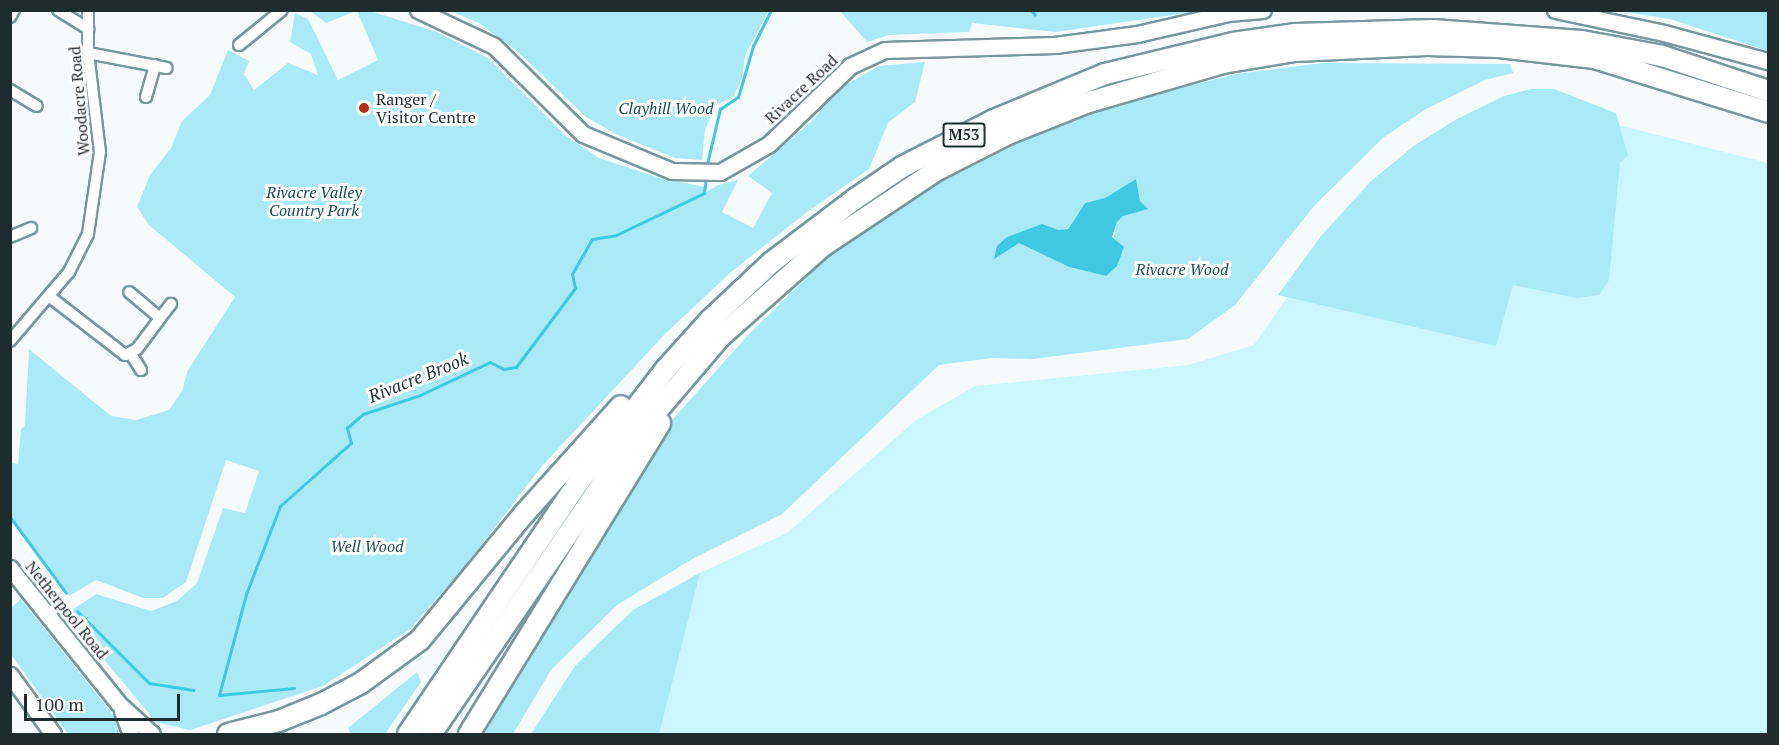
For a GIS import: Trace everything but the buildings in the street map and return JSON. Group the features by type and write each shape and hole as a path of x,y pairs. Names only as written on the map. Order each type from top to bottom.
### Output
{"highway":[{"name":"M53","path":"431,735 634,438 715,329 772,262 903,167 1038,98 1105,74 1233,43 1296,34 1433,30 1512,34 1582,41 1662,56 1768,91"},
{"name":"M53","path":"408,735 575,487 666,369 822,246 937,170 1008,134 1086,103 1223,63 1295,51 1427,45 1499,47 1594,58 1768,112"},
{"path":"229,734 279,721 321,704 361,683 420,640 524,514 657,367 715,329"},
{"path":"470,735 547,614 618,490 715,329"}],"main road":[{"name":"Rivacre Road","path":"418,10 494,46 583,134 672,171 720,172 769,144 850,66 885,51 1055,45 1137,34 1228,13 1263,10"},
{"path":"1555,10 1664,33 1768,61"},
{"name":"Netherpool Road","path":"10,568 15,585 118,703 152,735"},
{"path":"10,675 53,735"},
{"name":"Netherpool Road","path":"118,703 131,735"}],"street":[{"path":"10,17 14,10"},
{"path":"58,10 88,29"},
{"name":"Woodacre Road","path":"10,341 50,297 88,234 98,184 100,152 88,53 88,10"},
{"path":"238,45 282,10"},
{"path":"88,53 168,68"},
{"path":"147,97 155,65"},
{"path":"10,90 37,106"},
{"path":"10,237 31,228"},
{"path":"129,292 159,318"},
{"path":"50,297 119,354 131,354"},
{"path":"131,354 171,304"},
{"path":"131,354 141,370"}],"shaded area":[{"path":"1512,98 1768,163 1768,734 655,734 693,576 787,533 916,420 975,386 1188,365 1254,345 1342,218"}],"green space":[{"path":"310,10 356,11 326,23"},
{"name":"Clayhill Wood","path":"768,10 745,56 742,77 734,96 714,106 705,130 702,160 675,158 618,135 586,117 517,51 479,23 450,11"},
{"path":"357,11 370,11 437,32 488,58 566,136 599,158 660,178 705,187 705,193 718,185 738,180 722,212 753,228 772,193 748,176 812,121 840,88 879,66 925,62 915,102 888,123 869,169 807,212 731,272 665,334 542,466 466,565 410,629 323,686 190,730 156,722 66,614 96,594 151,611 177,601 197,583 223,508 245,513 259,471 226,460 186,582 163,598 143,598 96,580 69,596 11,517 11,463 18,464 21,429 25,426 29,349 111,416 136,420 169,410 182,391 188,370 235,297 149,225 137,207 150,175 171,148 182,121 210,95 228,50 249,61 244,74 254,90 288,63 318,75 311,54 290,42 295,13 308,19 338,80 378,60"},
{"path":"840,11 1201,11 1055,32 972,23 969,32 889,35 867,42"},
{"path":"1618,11 1768,11 1768,51 1670,19"},
{"name":"Rivacre Wood","path":"1322,63 1510,64 1513,73 1485,80 1426,109 1384,137 1314,206 1235,305 1188,339 1033,359 992,358 939,365 782,514 694,558 617,605 551,670 513,734 484,734 602,529 672,420 751,332 833,252 928,189 1031,137 1111,106 1236,74","holes":["1136,180 1140,201 1117,222 1106,276 1069,267 1019,243 1068,228 1085,203 1105,198"]},
{"path":"1531,89 1554,89 1616,113 1628,156 1620,162 1609,280 1599,295 1576,298 1513,285 1496,346 1278,295 1321,236 1371,181 1415,145 1455,120 1504,96"},
{"path":"700,573 659,734 531,734 575,666 633,610"},
{"path":"21,599 114,716 119,734 68,734 11,654 11,608"},
{"path":"417,672 421,682 385,734 351,734 348,728"}],"water":[{"path":"1136,179 1140,201 1148,209 1123,216 1117,222 1112,237 1124,247 1117,266 1106,276 1069,267 1019,243 994,259 997,246 1007,237 1042,224 1058,230 1068,229 1085,203 1105,198"}],"waterway":[{"name":"Rivacre Brook","path":"706,168 720,109 738,97 753,46 771,10"},
{"path":"1031,10 1035,15"},
{"name":"Rivacre Brook","path":"294,688 219,695 246,594 280,506 351,443 347,428 363,414 420,395 490,362 503,369 516,367 575,288 572,274 592,239 616,235 704,193 706,177"},
{"path":"10,517 66,593"},
{"path":"77,611 149,683 193,690"}],"place":[{"name":"Ranger / Visitor Centre","path":"364,108"}],"park label":[{"name":"Rivacre Valley Country Park","path":"314,201"},
{"name":"Well Wood","path":"367,546"}]}
